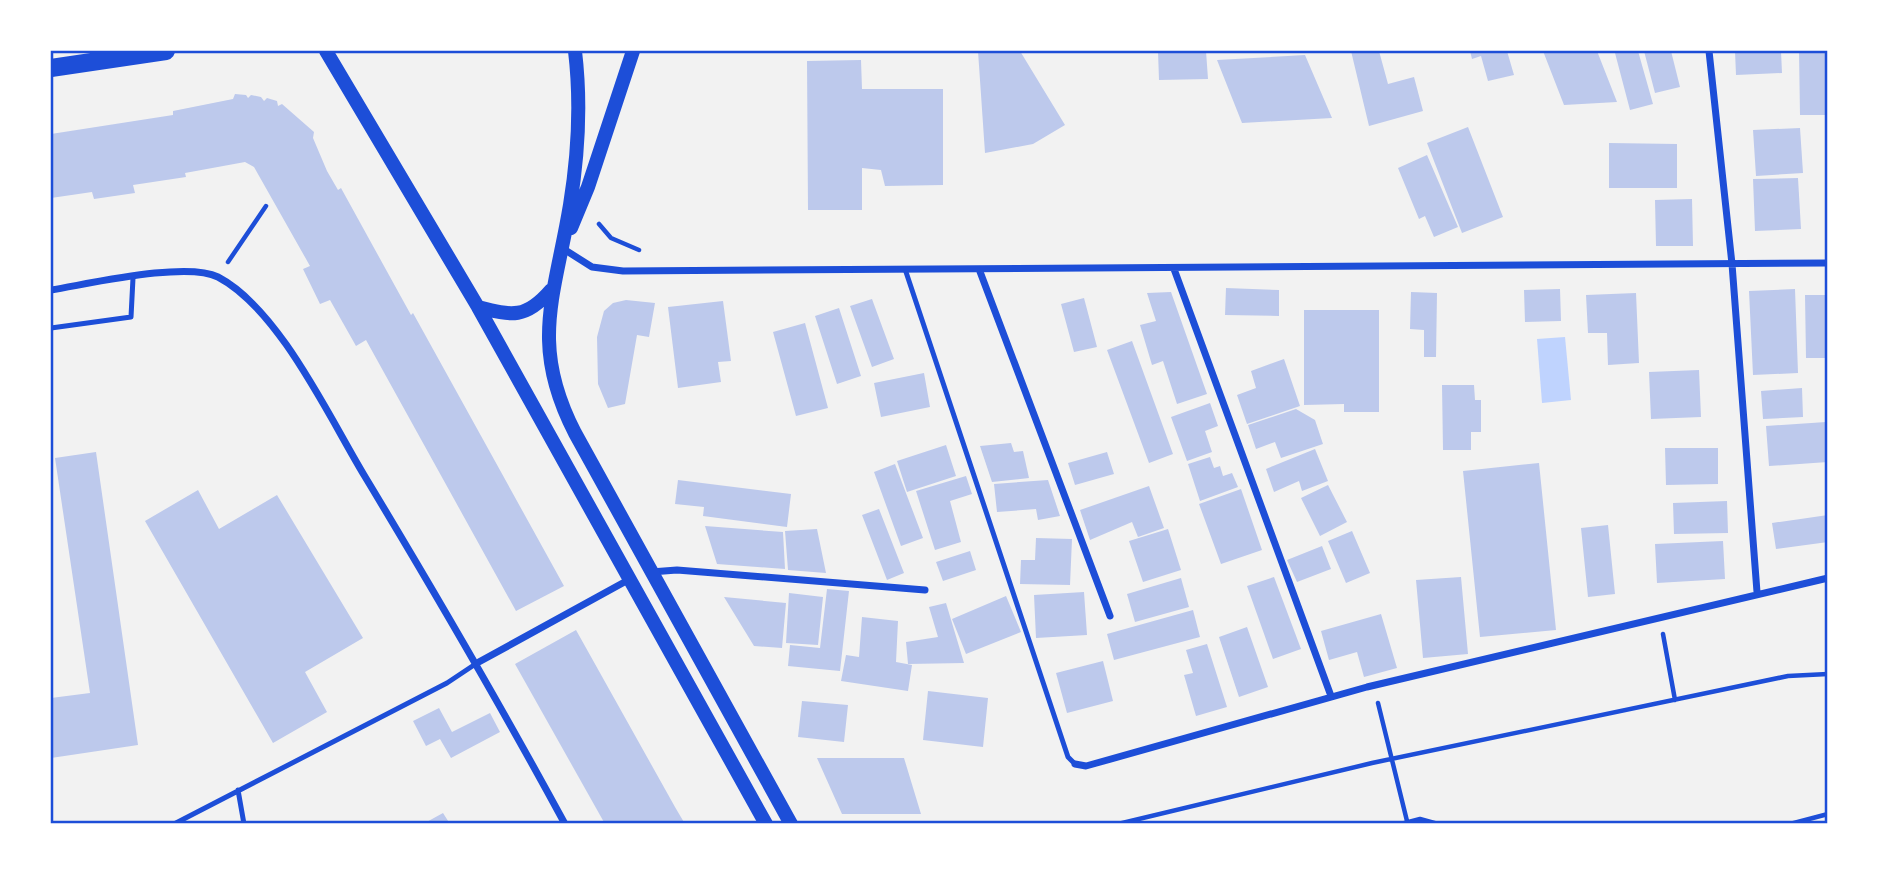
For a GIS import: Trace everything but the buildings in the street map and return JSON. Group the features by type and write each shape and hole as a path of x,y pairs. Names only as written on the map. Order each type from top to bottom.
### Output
{"main road":[{"path":"51,68 166,51"},
{"path":"326,51 478,307 766,824"},
{"path":"575,51 576,142 562,248 551,290 547,340 558,398 791,824"},
{"path":"562,248 588,187 633,51"},
{"path":"478,307 512,314 525,312 536,306 551,290"}],"street":[{"path":"1709,51 1732,264 1757,592"},
{"path":"562,248 592,267 623,271 1828,263"},
{"path":"979,269 1110,616"},
{"path":"1174,269 1331,696"},
{"path":"51,290 188,271 217,277 256,310 294,357 477,663 565,824"},
{"path":"651,572 677,570 925,590"},
{"path":"477,663 631,578"},
{"path":"1075,764 1086,766 1374,685 1757,592 1828,578"}],"lane":[{"path":"905,269 1068,758 1075,764"},
{"path":"51,328 131,317 132,278"},
{"path":"174,824 447,683 477,663"},
{"path":"238,790 244,824"}],"path":[{"path":"217,277 267,206"},
{"path":"599,224 611,238 624,245 649,250"},
{"path":"1659,616 1675,699"},
{"path":"1118,824 1392,758 1788,676 1828,674"},
{"path":"1374,685 1408,821"},
{"path":"1790,824 1828,814"},
{"path":"1401,824 1420,819 1438,824"}],"water":[{"path":"1565,337 1571,400 1542,403 1537,339"}]}
